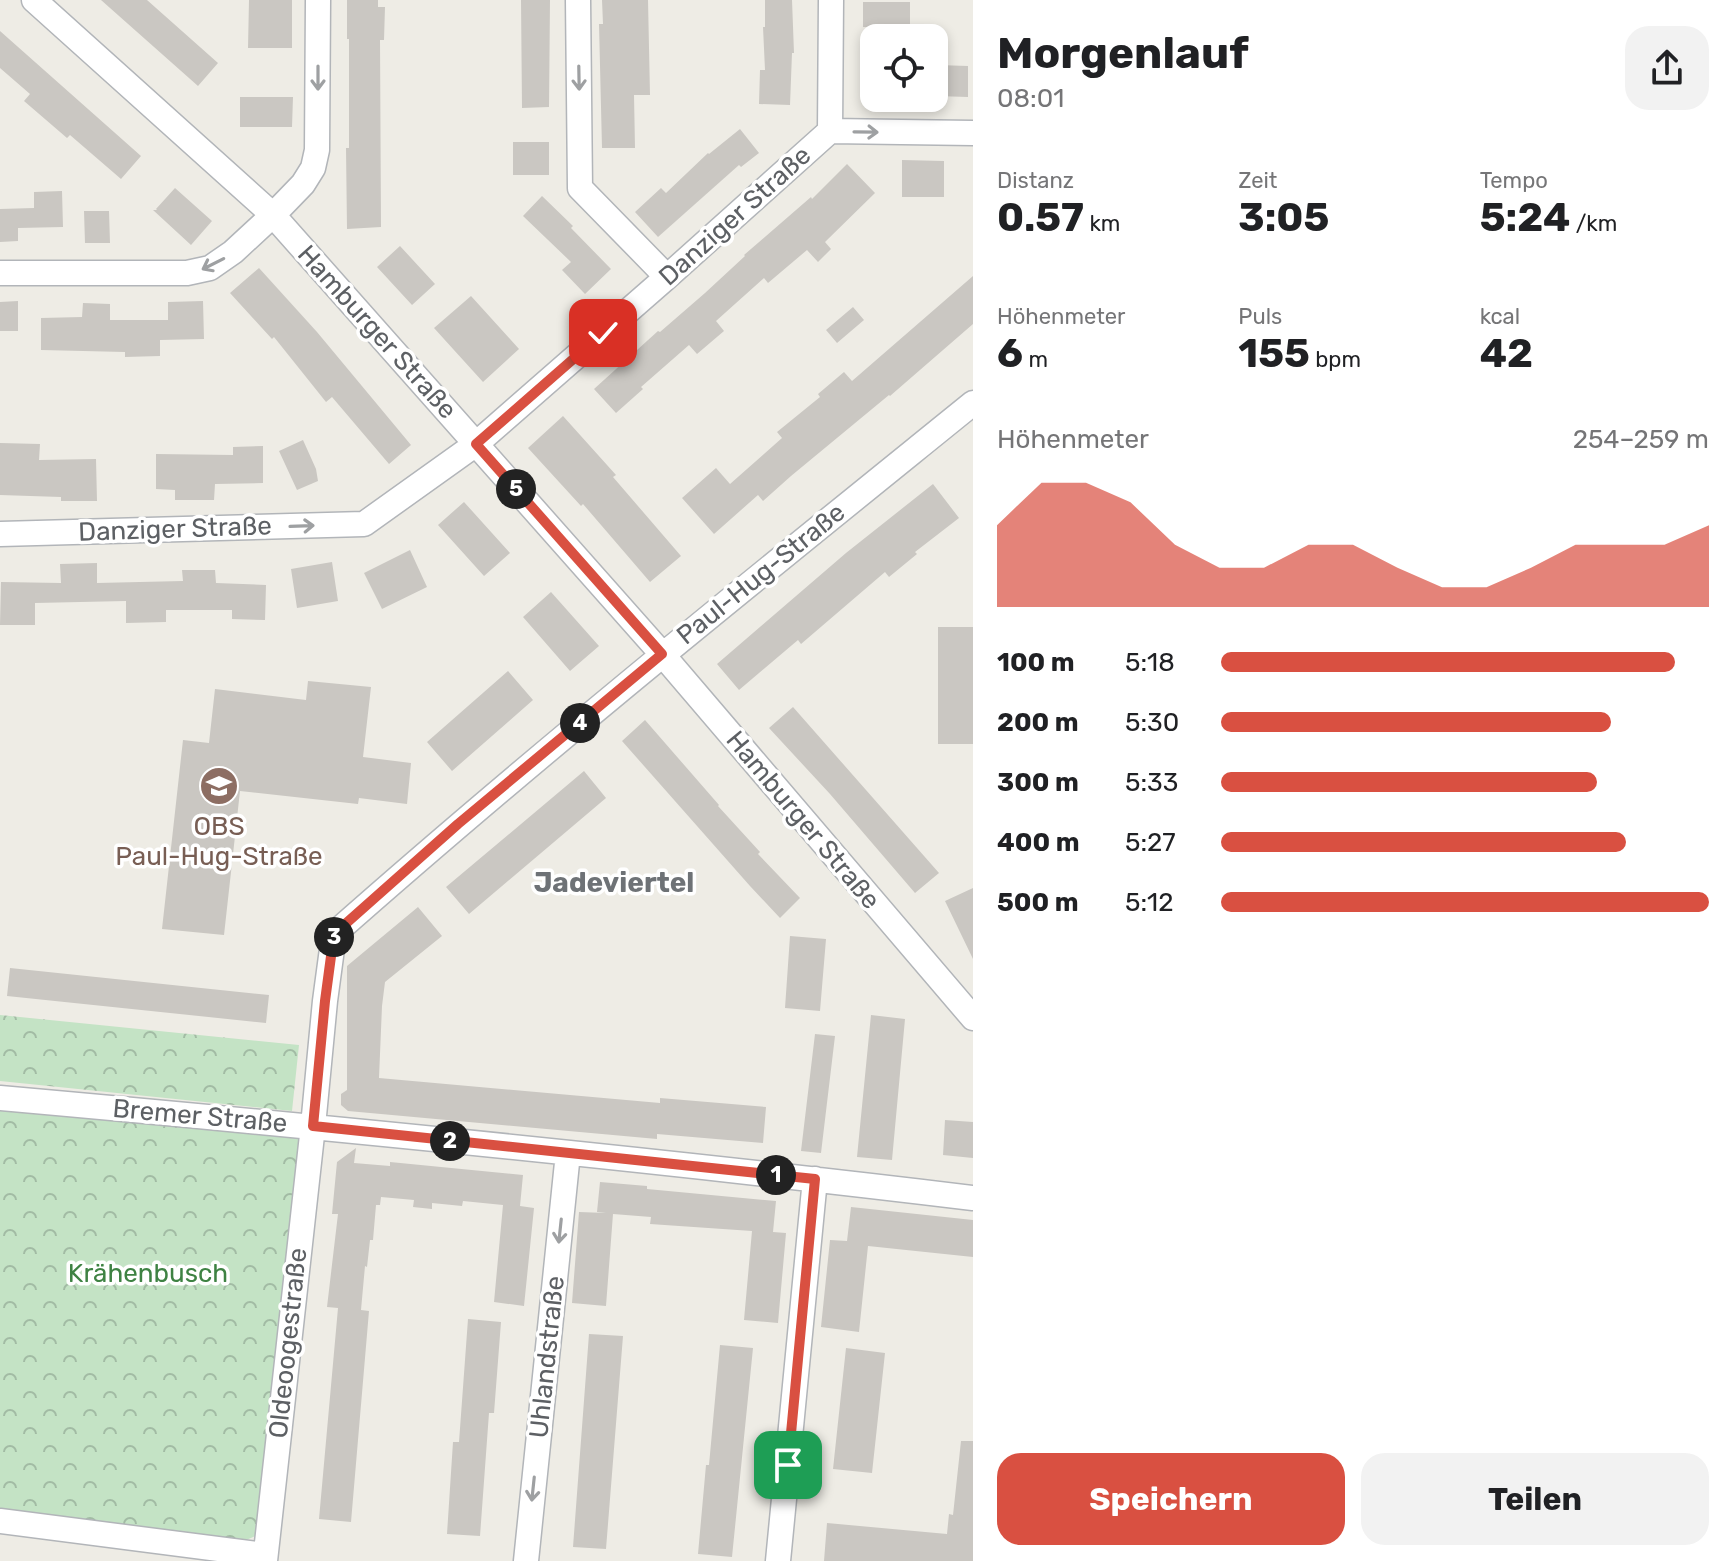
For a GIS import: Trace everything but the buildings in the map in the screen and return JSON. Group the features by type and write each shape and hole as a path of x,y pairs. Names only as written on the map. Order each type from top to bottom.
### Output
{"street":[{"name":"Hamburger Straße","path":"34,0 273,215 662,654 973,1018"},
{"path":"0,273 187,273 210,268 233,252 303,184 313,168 317,150 318,0"},
{"path":"578,0 580,188 667,277"},
{"path":"830,131 831,0"},
{"name":"Danziger Straße","path":"0,534 364,524 476,444 830,131 973,133"},
{"name":"Paul-Hug-Straße","path":"313,1126 334,934 458,824 662,654 973,403"},
{"name":"Bremer Straße","path":"0,1098 313,1126 973,1198"},
{"name":"Oldeoogestraße","path":"265,1558 313,1126"},
{"name":"Uhlandstraße","path":"526,1561 568,1153"},
{"path":"778,1561 815,1179"},
{"path":"0,1521 265,1558"}],"green space":[{"path":"0,1015 299,1045 292,1111 0,1081"},
{"name":"Krähenbusch","path":"0,1108 313,1140 267,1531 237,1544 0,1510"}],"place":[{"name":"OBS Paul-Hug-Straße","path":"219,786"}],"district":[{"name":"Jadeviertel","path":"614,882"}],"route":[{"path":"603,333 476,444 662,654 458,824 334,934 313,1126 815,1179 788,1465"}]}
